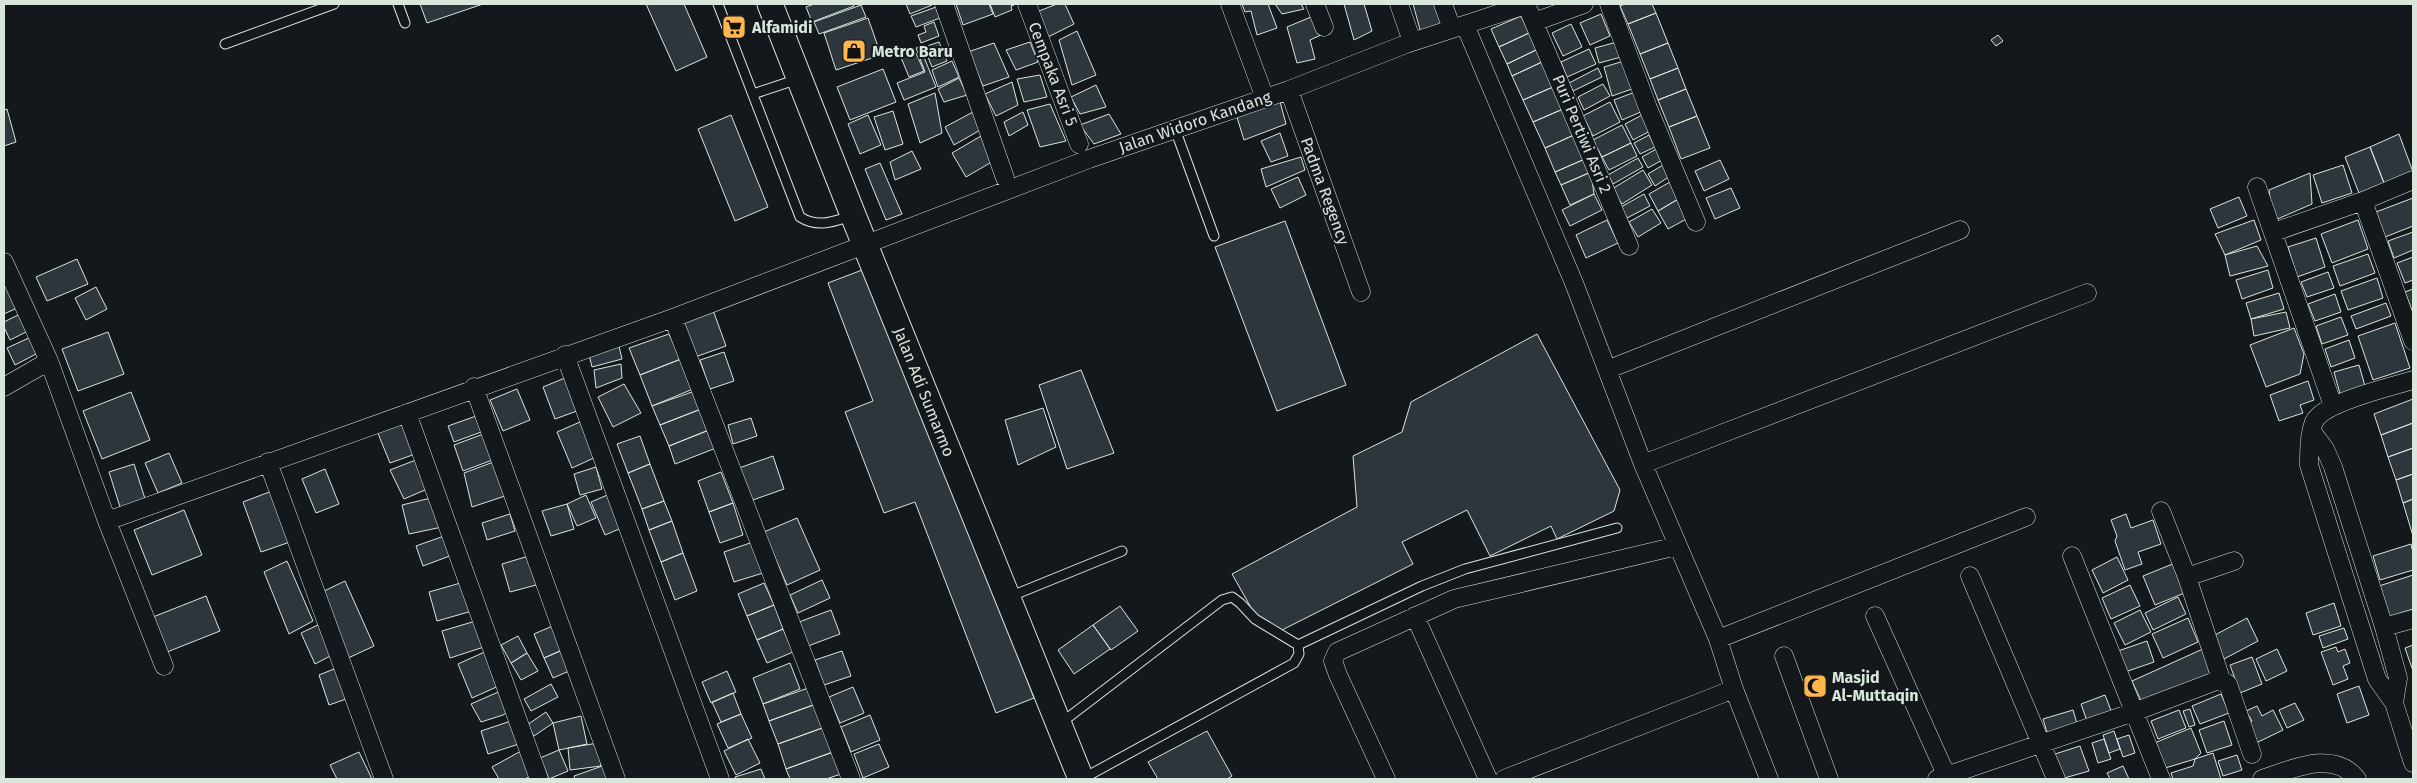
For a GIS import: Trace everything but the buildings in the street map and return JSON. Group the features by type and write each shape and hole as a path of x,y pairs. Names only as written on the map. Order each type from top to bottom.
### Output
{"main road":[{"name":"Jalan Adi Sumarmo","path":"770,4 798,79 1052,713 1081,779"}],"street":[{"path":"944,4 1005,178"},
{"name":"Cempaka Asri 5","path":"1027,4 1079,144"},
{"path":"1230,4 1262,90"},
{"path":"1315,4 1324,27"},
{"path":"1398,4 1410,36"},
{"path":"1443,4 1459,27 1574,283 1609,369 1643,464 1718,640 1734,689 1769,779"},
{"name":"Jalan Widoro Kandang","path":"107,521 474,387 673,318 865,246 1016,186 1289,90 1406,44 1527,4"},
{"name":"Puri Pertiwi Asri 2","path":"1527,4 1629,246"},
{"path":"1534,22 1584,4"},
{"path":"1609,4 1648,108 1696,222"},
{"name":"Padma Regency","path":"1289,90 1361,292"},
{"path":"2274,232 2363,201 2413,180"},
{"path":"2257,187 2333,406"},
{"path":"2363,201 2413,341"},
{"path":"1609,369 1960,230"},
{"path":"4,262 49,361 107,521 164,666"},
{"path":"1643,464 2087,293"},
{"path":"673,318 851,779"},
{"path":"565,355 720,779"},
{"path":"4,387 49,361"},
{"path":"2413,380 2333,406 2320,414 2314,422 2308,465 2377,679 2394,703 2410,741 2413,763"},
{"path":"474,387 616,779"},
{"path":"407,413 540,779"},
{"path":"2312,433 2325,449 2334,467 2384,628 2398,678 2394,703"},
{"path":"268,462 384,779"},
{"path":"2161,511 2187,578 2221,679 2228,684 2252,754"},
{"path":"1718,640 2026,516"},
{"path":"1386,779 1333,662 1337,652 1454,599 1677,546"},
{"path":"2072,556 2161,779"},
{"path":"2187,578 2234,561"},
{"path":"2342,572 2364,566"},
{"path":"1970,576 2056,779"},
{"path":"1415,616 1488,779"},
{"path":"1875,616 1944,778 2134,712 2221,679"},
{"path":"2384,628 2413,619"},
{"path":"1784,656 1829,779"},
{"path":"1504,779 1545,772 1734,689"},
{"path":"2262,779 2293,769 2326,763 2333,763 2351,772 2357,779"}],"lane":[{"path":"225,44 334,4"},
{"path":"398,4 404,23"},
{"path":"718,4 800,217 821,225 853,215"},
{"path":"753,94 798,79"},
{"path":"1174,129 1214,236"},
{"path":"1298,645 1422,586 1465,569 1617,528"},
{"path":"1006,598 1122,551"},
{"path":"1052,713 1222,600 1232,597 1240,602 1255,619 1298,645"},
{"path":"1081,779 1294,663 1299,654 1298,645"}],"place":[{"name":"Alfamidi","path":"734,27"},
{"name":"Metro Baru","path":"854,51"},
{"name":"Masjid Al-Muttaqin","path":"1815,686"}]}
